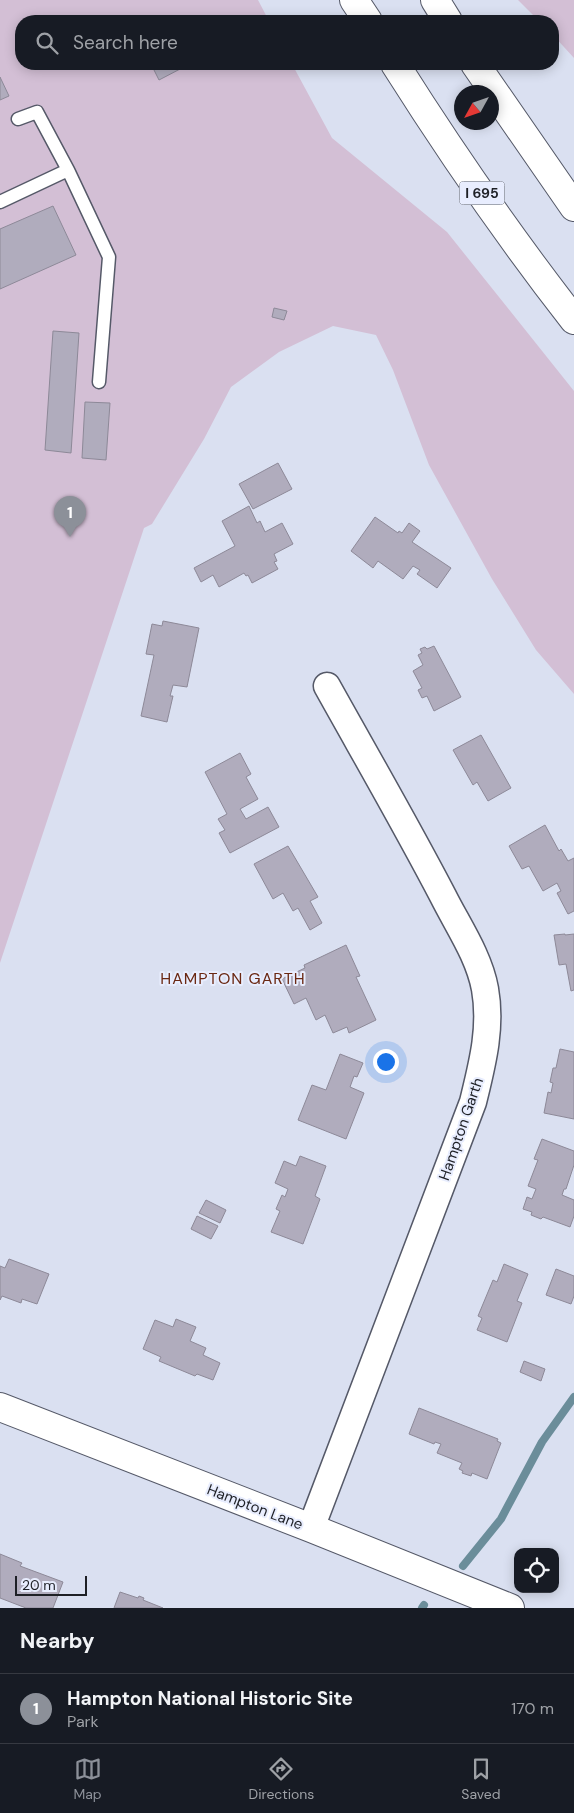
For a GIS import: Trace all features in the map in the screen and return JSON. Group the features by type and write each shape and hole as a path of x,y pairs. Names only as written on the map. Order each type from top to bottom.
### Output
{"main road":[{"path":"354,0 364,15"},
{"path":"435,0 444,15"},
{"name":"I 695","path":"399,70 433,123 549,288 574,320"},
{"path":"479,70 574,207"},
{"name":"Hampton Lane","path":"0,1407 311,1528 495,1605"}],"street":[{"name":"Hampton Garth","path":"311,1528 473,1102 484,1060 487,1014 485,989 474,955 427,865 327,686"}],"lane":[{"path":"18,119 38,112 109,257 99,382"},
{"path":"0,202 68,170"}],"shaded area":[{"path":"0,0 258,0 266,15 15,15 15,70 295,70 332,138 447,232 574,391 574,694 536,650 492,579 429,465 393,370 376,335 333,326 279,352 231,387 204,439 152,524 144,528 0,963"},
{"path":"518,0 574,0 574,58 559,42 559,15 533,15"}],"building":[{"path":"154,70 178,70 159,80"},
{"path":"0,77 9,96 0,100"},
{"path":"53,206 76,255 0,289 0,229"},
{"path":"274,308 287,311 284,320 272,317"},
{"path":"53,331 79,333 71,453 45,450"},
{"path":"85,402 110,403 106,460 82,458"},
{"path":"278,463 292,489 253,509 239,484"},
{"path":"249,506 257,523 260,521 265,532 282,523 293,544 274,554 277,561 274,562 278,569 252,583 248,575 246,576 244,573 219,587 213,575 201,582 194,568 235,546 222,521"},
{"path":"375,517 398,533 399,531 402,533 409,523 420,531 412,542 451,568 437,588 417,574 420,570 413,566 403,579 378,561 373,568 351,551"},
{"path":"163,621 199,628 187,687 173,685 170,696 173,696 167,722 141,716 154,655 146,654 152,624 162,626"},
{"path":"434,646 461,697 434,711 427,696 422,698 418,690 422,688 413,671 423,665 418,655 422,653 420,649"},
{"path":"481,735 511,788 488,801 477,782 473,785 453,750"},
{"path":"240,753 251,774 246,777 258,799 240,809 246,819 268,807 279,827 230,853 219,833 225,830 218,819 227,814 205,772"},
{"path":"545,825 559,851 561,849 568,861 574,858 574,911 568,914 557,893 561,891 557,883 543,891 529,866 522,869 509,846"},
{"path":"288,846 318,897 310,901 322,923 310,930 298,908 293,911 283,893 273,899 254,864"},
{"path":"574,934 574,990 571,991 566,964 559,965 554,935"},
{"path":"346,945 360,976 356,977 376,1020 349,1033 347,1027 333,1033 325,1015 316,1020 306,998 294,1004 282,979 305,968 304,965"},
{"path":"560,1049 574,1052 574,1119 544,1113 548,1092 551,1093 553,1083 550,1082 553,1068 556,1068"},
{"path":"340,1054 363,1063 357,1077 354,1076 350,1087 364,1093 346,1139 298,1120 312,1085 326,1090"},
{"path":"542,1139 574,1151 574,1165 562,1195 574,1200 574,1216 570,1227 543,1217 541,1219 531,1215 532,1212 523,1209 527,1197 532,1199 536,1189 528,1186 538,1160 534,1159"},
{"path":"300,1156 326,1166 315,1196 320,1199 303,1244 271,1232 280,1211 276,1209 282,1195 285,1197 288,1189 275,1183 284,1161 296,1166"},
{"path":"206,1200 226,1210 220,1223 199,1213"},
{"path":"197,1216 218,1226 211,1239 191,1229"},
{"path":"9,1259 49,1274 37,1304 22,1299 21,1303 2,1296 0,1300 0,1266 5,1268"},
{"path":"504,1264 528,1274 517,1301 522,1303 507,1342 477,1330 482,1318 478,1316 493,1280 497,1282"},
{"path":"556,1269 574,1276 574,1296 571,1304 546,1295"},
{"path":"176,1319 196,1327 190,1341 206,1348 203,1355 220,1363 213,1380 197,1374 195,1376 159,1361 161,1357 143,1349 155,1320 173,1327"},
{"path":"524,1361 545,1369 541,1381 520,1372"},
{"path":"419,1408 498,1439 497,1441 501,1443 487,1479 472,1473 471,1476 462,1473 463,1471 459,1469 462,1463 437,1453 441,1444 435,1442 434,1444 409,1434"},
{"path":"0,1554 22,1563 20,1566 63,1582 53,1608 26,1608 0,1598"},
{"path":"120,1592 138,1598 139,1596 144,1598 143,1600 163,1608 114,1608"}],"waterway":[{"path":"463,1566 501,1519 542,1442 574,1397"}],"place":[{"name":"Hampton National Historic Site","path":"70,537"}],"district":[{"name":"HAMPTON GARTH","path":"233,978"}]}
